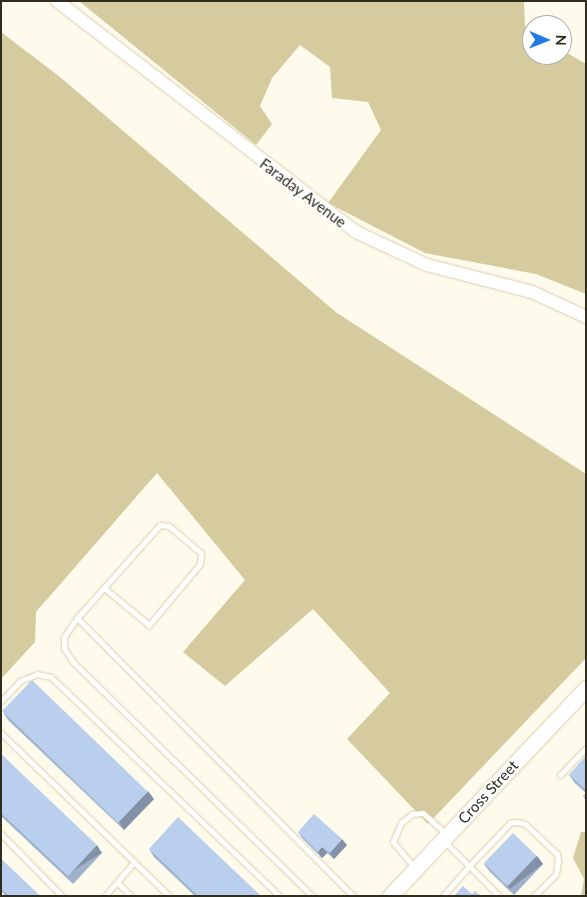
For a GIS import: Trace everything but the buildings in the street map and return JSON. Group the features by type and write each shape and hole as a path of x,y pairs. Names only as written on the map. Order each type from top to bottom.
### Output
{"main road":[{"name":"Cross Street","path":"390,896 583,696"}],"street":[{"name":"Faraday Avenue","path":"57,1 356,232 427,265 532,292 586,317"}],"lane":[{"path":"104,588 149,625 200,564 201,553 169,526 160,525 77,618 64,637 64,648 73,662 312,896"},
{"path":"77,618 353,896"},
{"path":"1,701 20,681 37,674 51,677 279,896"},
{"path":"1,733 169,896"},
{"path":"560,774 586,748"},
{"path":"416,868 393,842 401,823 412,814 423,813 469,866 499,896"},
{"path":"443,896 510,823 525,824 557,854 556,874 534,896"},
{"path":"1,834 62,896"},
{"path":"105,896 134,862"},
{"path":"118,883 131,896"}],"shaded area":[{"path":"79,1 524,1 525,15 522,15 522,65 572,65 572,56 586,64 586,294 536,274 425,253 328,203 381,130 368,102 332,98 330,67 300,45 272,78 260,106 272,124 256,145"},
{"path":"1,32 60,77 337,313 586,474 586,658 428,824 347,739 390,693 313,609 225,686 183,652 245,580 157,473 36,612 35,642 1,679"},
{"path":"581,832 586,832 586,896 581,896 584,879 573,858"}]}
